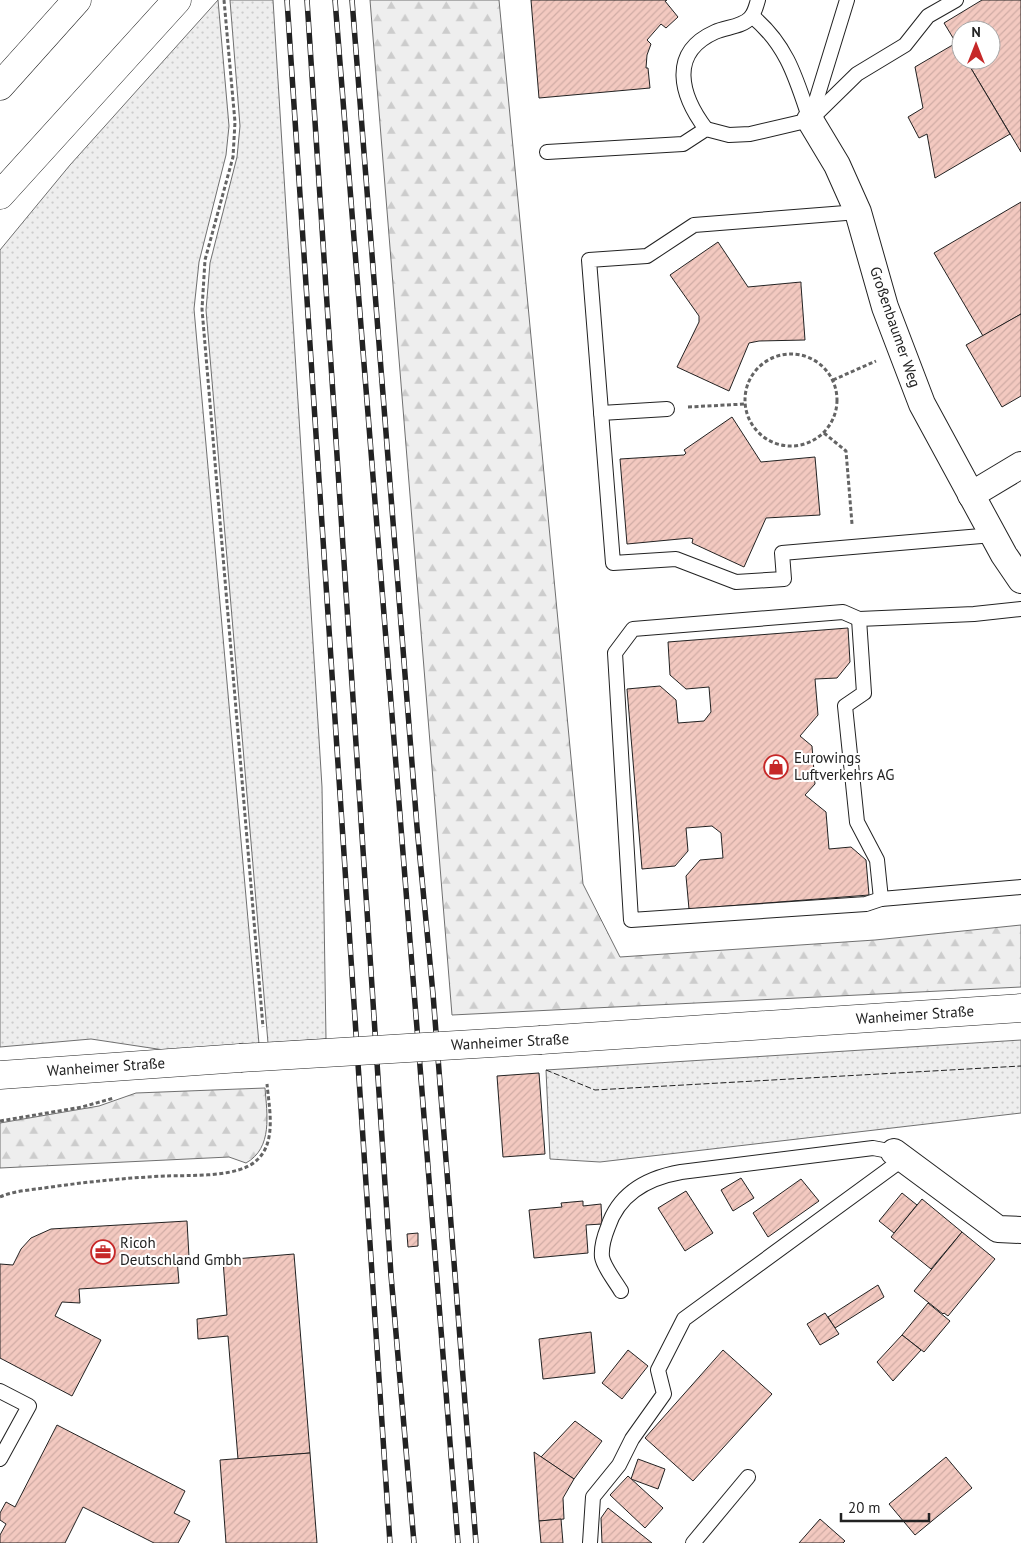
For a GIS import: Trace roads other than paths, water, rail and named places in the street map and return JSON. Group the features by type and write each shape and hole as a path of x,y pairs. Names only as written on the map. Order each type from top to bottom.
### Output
{"main road":[{"path":"0,86 77,0"},
{"path":"0,195 169,8"},
{"name":"Wanheimer Straße","path":"0,1075 1021,1008"}],"street":[{"name":"Großenbaumer Weg","path":"810,120 838,165 858,212 885,307 900,351 922,404 993,535 1021,580"},
{"path":"971,495 1021,465"},
{"path":"898,1156 998,1229 1021,1230"}],"lane":[{"path":"758,0 752,16 740,24 706,36 697,43 686,61 684,87 695,114 706,129 729,135 750,134 810,120 857,74 905,45 928,16 956,0"},
{"path":"810,120 847,0"},
{"path":"752,16 772,35 787,57 810,120"},
{"path":"547,152 683,144 706,129"},
{"path":"858,212 694,225 646,256 589,260 613,563 676,559 736,582 784,579 782,553 993,535"},
{"path":"601,413 667,409"},
{"path":"1021,609 974,614 859,619 843,612 633,630 615,653 631,920 866,904 881,899 1021,887"},
{"path":"859,619 864,693 844,706 857,822 877,860 881,899"},
{"path":"621,1291 602,1259 602,1242 620,1201 640,1186 659,1176 873,1148 898,1156"},
{"path":"590,1543 593,1497 619,1465 632,1439 664,1394 658,1370 684,1319 898,1156"},
{"path":"0,1391 29,1406 0,1459"},
{"path":"693,1543 748,1477"}],"railway":[{"path":"287,0 390,1543"},
{"path":"307,0 391,1275 414,1543"},
{"path":"335,0 458,1543"},
{"path":"352,0 476,1543"}],"place":[{"name":"Eurowings Luftverkehrs AG","path":"776,767"},
{"name":"Ricoh Deutschland Gmbh","path":"103,1252"}]}
